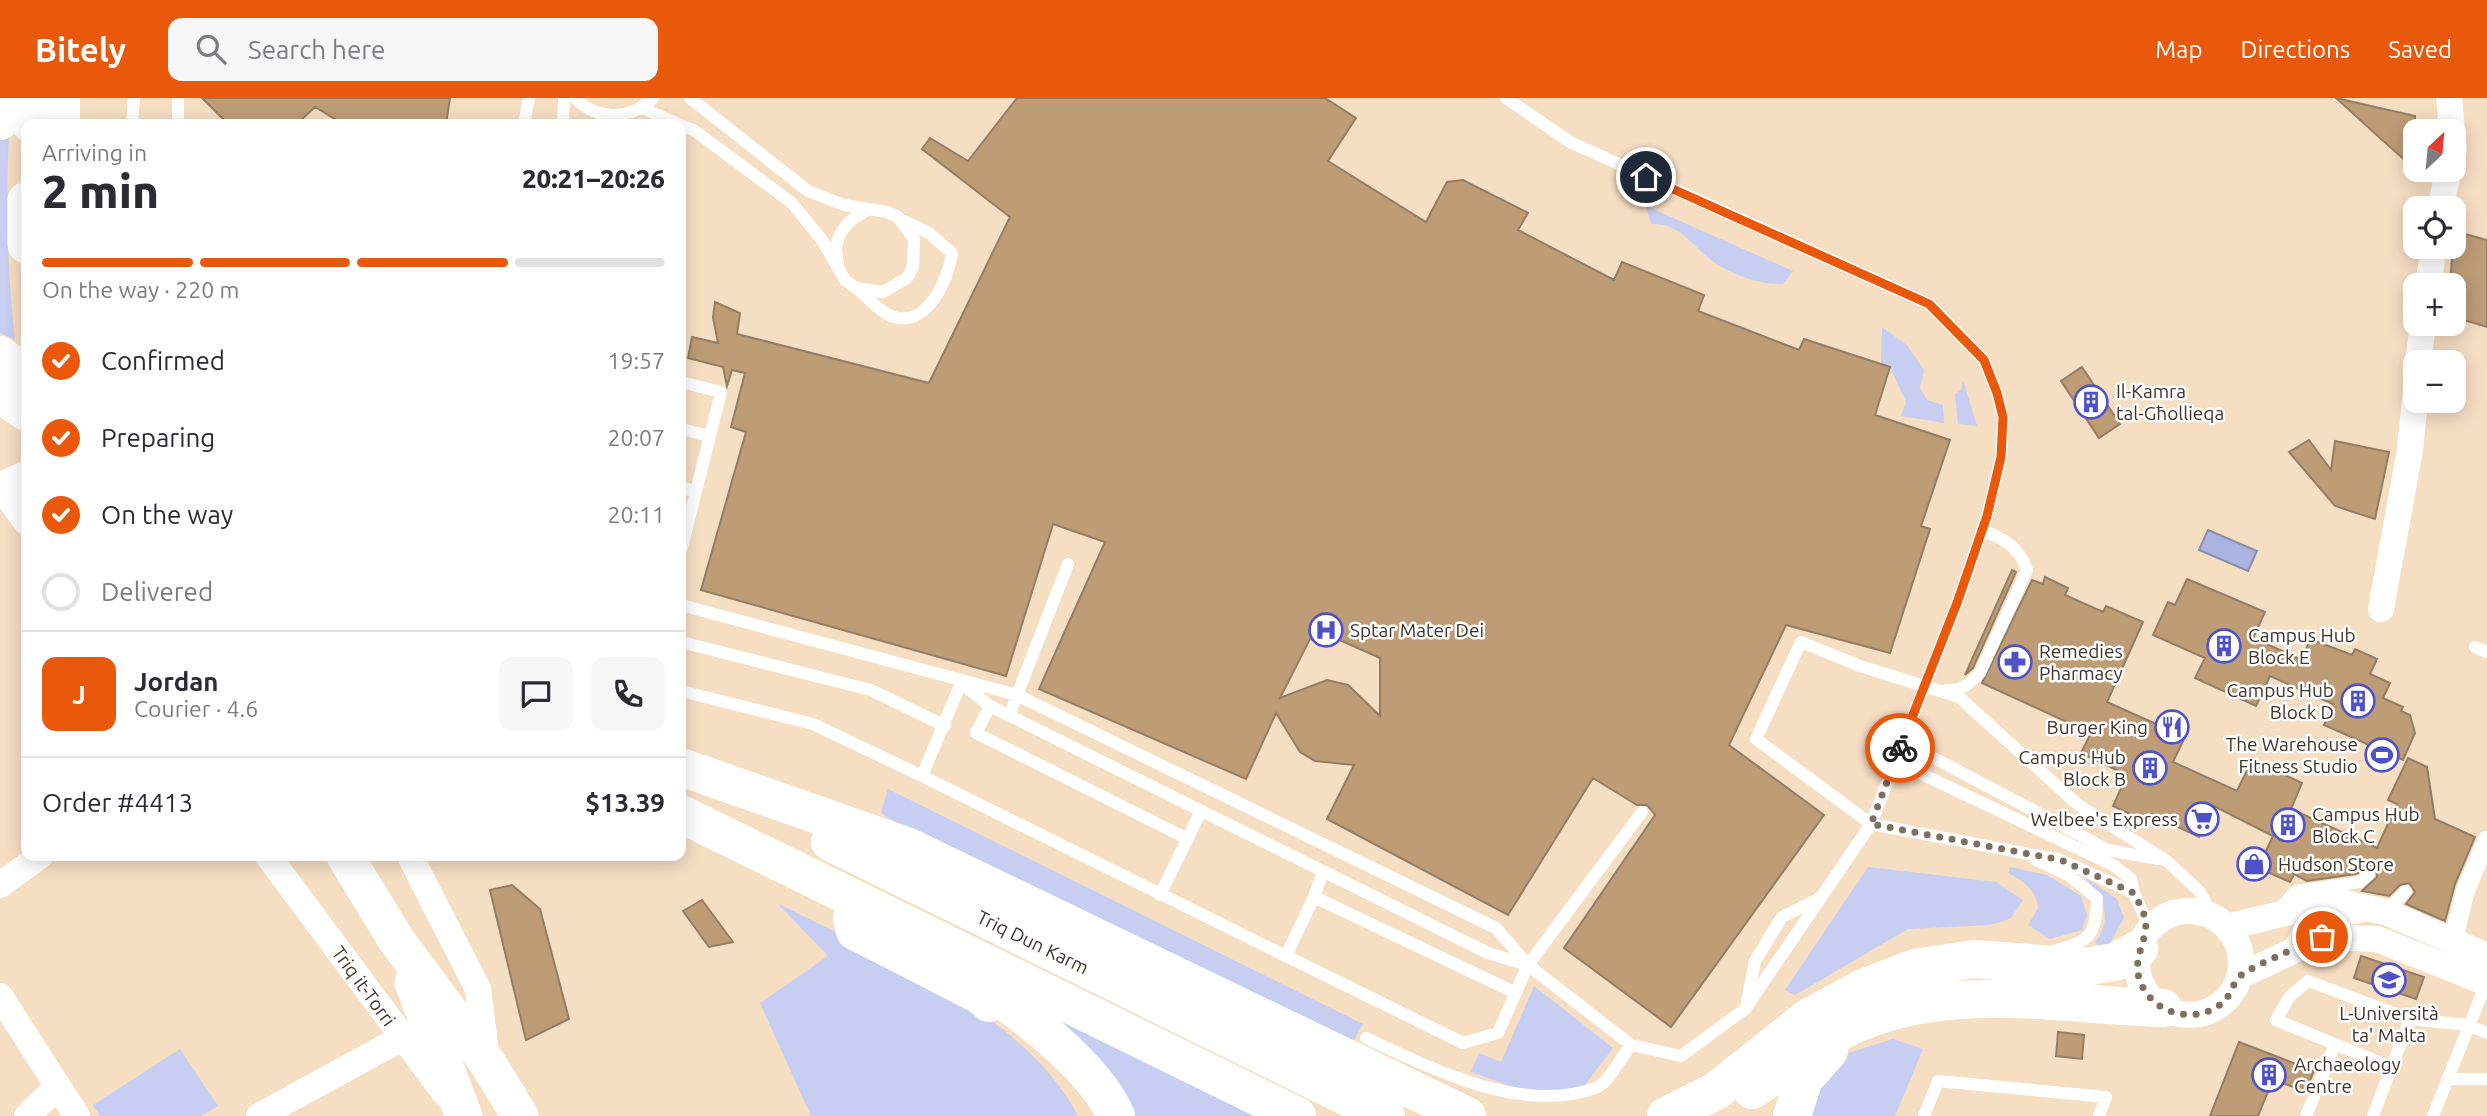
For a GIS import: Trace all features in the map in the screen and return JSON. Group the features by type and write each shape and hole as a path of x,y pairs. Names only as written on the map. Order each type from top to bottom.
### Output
{"highway":[{"path":"0,121 5,98"},
{"path":"61,98 61,119"},
{"path":"686,769 909,847 1467,1116"},
{"name":"Triq Dun Karm","path":"686,769 1386,1116"},
{"name":"Triq Dun Karm","path":"686,816 1297,1116"},
{"path":"686,835 852,918 1006,1001 1080,1066 1110,1102 1116,1116"},
{"path":"852,918 855,931 980,995 1045,1051 1095,1116"},
{"path":"1666,1116 1716,1091 1808,1018 1863,988 1915,968 1975,958 2084,967 2115,962 2140,944"},
{"path":"1744,1103 1822,1040 1861,1021 1937,1000 2017,999 2163,1008"},
{"path":"1744,1103 1808,1018"},
{"path":"1792,1116 1804,1079 1829,1050 1861,1021"}],"main road":[{"path":"30,119 32,98"},
{"path":"348,861 397,942 487,1062 520,1116"},
{"path":"397,942 463,1116"}],"street":[{"path":"2449,98 2451,119"},
{"path":"2381,609 2410,450 2414,413"},
{"path":"2456,928 2466,890 2487,840"},
{"path":"3,876 31,861"},
{"name":"Triq it-Torri","path":"272,861 463,1116"},
{"path":"413,861 478,989 487,1062"},
{"path":"2220,922 2275,915 2335,901 2386,912 2487,956"},
{"path":"2194,911 2220,922 2239,946 2240,976 2232,992 2221,1004 2206,1012 2189,1015 2163,1008 2151,998 2140,982 2137,965 2140,944 2162,918 2177,912 2194,911"},
{"path":"2240,976 2322,937 2377,939 2487,982"},
{"path":"0,996 77,1116"},
{"path":"259,1116 402,1038"},
{"path":"27,1116 58,1086"}],"lane":[{"path":"132,119 134,98"},
{"path":"178,98 178,119"},
{"path":"525,119 529,98"},
{"path":"563,119 564,98"},
{"path":"575,98 591,110 612,119"},
{"path":"616,119 642,108 653,98"},
{"path":"686,127 695,131 712,148 792,203 822,240 845,280 891,316 914,318 926,312 950,264 952,253 929,233 887,212 866,211 808,191 690,98"},
{"path":"686,606 961,683 1017,695 1496,928 1528,965 1631,1045 1681,1056 1745,1009 1871,824 1957,603 1982,530 2001,457 2003,417 1984,360 1929,304 1570,142 1506,98"},
{"path":"642,108 667,119"},
{"path":"841,272 836,257 840,233 846,223 866,211"},
{"path":"856,288 883,292 906,278 916,253 914,239 898,217"},
{"path":"686,383 721,392 686,531"},
{"path":"686,430 709,436"},
{"path":"686,489 696,491"},
{"path":"1938,689 1956,691 1980,673 2027,570 2022,555 2009,542 1982,530"},
{"path":"1009,716 1068,564"},
{"path":"2134,893 2061,860 1871,824 1756,739 1801,642 1860,666 1924,684 1959,698 2077,804 2167,861 2200,892 2220,922"},
{"path":"686,643 871,690 945,726"},
{"path":"961,683 990,706 1009,716 1488,953 1528,965"},
{"path":"922,776 961,683"},
{"path":"686,692 813,724 1463,1043 1498,1033 1528,965 1642,812"},
{"path":"990,706 976,733 1188,839"},
{"path":"1915,748 2108,850 2167,861"},
{"path":"1909,768 2113,865 2130,879 2146,920 2140,944"},
{"path":"1160,895 1201,811"},
{"path":"2015,851 2068,874 2097,898 2096,926 2084,942 2015,961"},
{"path":"1286,956 1323,872"},
{"path":"2275,915 2295,891 2360,882 2369,874"},
{"path":"2286,954 2300,928 2386,912 2406,891"},
{"path":"1314,897 1516,993"},
{"path":"1745,1009 1755,961 1782,917 1822,897"},
{"path":"2391,1067 2276,1020 2290,996 2308,981 2410,1019 2467,1025 2487,1034"},
{"path":"2433,1116 2467,1025 2487,982"},
{"path":"2373,1116 2410,1019"},
{"path":"1366,1038 1462,1084 1505,1099 1542,1103 1577,1097 1601,1086 1631,1045"},
{"path":"2306,1116 2335,1044"},
{"path":"2447,1079 2487,1079"},
{"path":"1924,1116 1938,1081 2106,1097 2099,1116"}],"shaded area":[{"path":"10,108 8,224 15,340 0,333 0,139"},
{"path":"1646,206 1793,271 1783,284 1759,282 1735,274 1711,260 1681,233 1662,225 1651,224"},
{"path":"1882,327 1907,345 1924,370 1920,388 1927,400 1943,405 1944,423 1901,416 1906,402 1890,367 1881,363"},
{"path":"1963,380 1977,426 1958,424 1955,394 1961,390"},
{"path":"2208,530 2257,551 2248,571 2199,550"},
{"path":"888,789 1363,1024 1351,1045 908,830 881,813"},
{"path":"1868,867 1996,882 2023,900 2010,919 1989,925 1908,929 1795,995 1785,990"},
{"path":"2010,867 2047,875 2081,896 2087,915 2082,930 2050,939 2028,925 2038,908 2037,901 2028,887 2008,873"},
{"path":"2085,877 2117,899 2124,918 2110,943 2101,946 2095,943 2104,924 2104,908"},
{"path":"777,903 902,966 986,1017 1023,1046 1054,1079 1078,1116 811,1116 760,1003 828,956"},
{"path":"1534,986 1613,1048 1581,1090 1522,1090 1471,1072 1479,1053 1501,1062"},
{"path":"1030,1003 1259,1116 1126,1116"},
{"path":"1893,1039 1923,1049 1895,1116 1798,1116 1829,1059"},
{"path":"180,1049 218,1106 201,1116 100,1116 93,1105"}],"building":[{"path":"202,98 450,98 447,119 335,119 315,107 302,119 223,119"},
{"name":"Sptar Mater Dei","path":"1017,98 1325,98 1356,118 1328,161 1426,222 1447,182 1463,180 1528,213 1518,230 1614,280 1622,262 1704,295 1698,311 1799,350 1804,339 1890,367 1875,415 1950,440 1921,526 1930,529 1890,653 1786,625 1729,745 1824,815 1671,1027 1564,948 1655,815 1647,805 1637,805 1593,778 1508,915 1327,819 1354,765 1315,761 1300,752 1276,713 1246,779 1039,689 1105,542 1053,524 1006,676 701,590 746,432 731,427 745,373 732,370 727,386 723,367 688,358 692,337 718,343 713,317 715,302 740,313 737,334 929,383 1010,217 922,149 930,138 968,161","holes":["1315,629 1380,658 1380,716 1348,685 1327,680 1280,698"]},
{"path":"2336,98 2415,116 2415,119 2403,119 2403,158"},
{"path":"2466,234 2487,240 2487,327 2466,321 2466,273 2451,273 2452,259 2466,259"},
{"name":"Il-Kamra tal-Għollieqa","path":"2082,367 2120,424 2099,438 2061,381"},
{"path":"2309,440 2331,470 2335,441 2389,452 2375,519 2335,506 2289,452"},
{"path":"2012,570 2016,572 1973,668 1965,675"},
{"path":"2045,577 2068,588 2065,595 2103,612 2106,606 2143,622 2107,702 2185,737 2173,762 2237,791 2252,760 2302,783 2291,809 2377,848 2397,804 2388,800 2408,758 2427,767 2435,819 2475,837 2455,884 2445,921 2406,904 2415,892 2409,883 2400,885 2389,896 2362,891 2377,877 2376,869 2371,866 2356,874 2307,881 2294,874 2290,882 2258,868 2273,836 2214,806 2199,837 2151,814 2147,822 2113,806 2127,775 2081,753 2091,733 1982,683 2032,580 2043,584"},
{"path":"2187,579 2265,612 2253,638 2302,660 2310,639 2352,655 2355,649 2377,659 2370,674 2390,683 2383,698 2403,707 2401,711 2410,715 2415,733 2403,760 2324,725 2333,704 2270,676 2256,706 2195,678 2205,658 2153,635 2168,602 2175,605"},
{"path":"512,885 540,909 569,1019 526,1040 490,890"},
{"path":"702,900 733,942 709,947 683,911"},
{"path":"2361,956 2424,977 2416,999 2354,978"},
{"path":"2058,1032 2084,1035 2082,1059 2056,1056"},
{"name":"Archaeology Centre","path":"2239,1042 2314,1071 2305,1092 2273,1079 2258,1116 2210,1116"}],"way so far":[{"path":"1900,748 1871,824 2061,860 2134,893 2146,920 2138,949 2140,982 2151,998 2163,1008 2189,1015 2206,1012 2221,1004 2232,992 2240,976 2322,937"}],"place":[{"name":"Il-Kamra tal-Għollieqa","path":"2091,402"},
{"name":"Sptar Mater Dei","path":"1326,630"},
{"name":"Campus Hub Block E","path":"2224,646"},
{"name":"Remedies Pharmacy","path":"2015,662"},
{"name":"Campus Hub Block D","path":"2358,701"},
{"name":"Burger King","path":"2172,727"},
{"name":"The Warehouse Fitness Studio","path":"2382,755"},
{"name":"Campus Hub Block B","path":"2150,768"},
{"name":"Welbee's Express","path":"2202,819"},
{"name":"Campus Hub Block C","path":"2288,825"},
{"name":"Hudson Store","path":"2254,864"},
{"name":"L-Università ta' Malta","path":"2389,980"},
{"name":"Archaeology Centre","path":"2269,1075"}],"route":[{"path":"1646,177 1929,304 1984,360 2003,417 2001,457 1987,516 1957,603 1900,748"}]}
